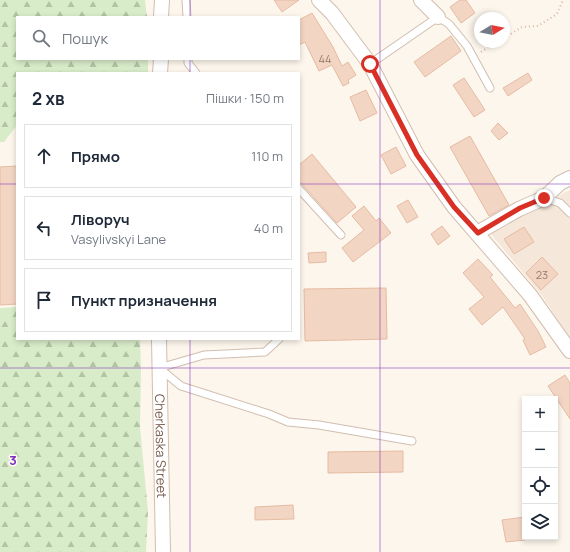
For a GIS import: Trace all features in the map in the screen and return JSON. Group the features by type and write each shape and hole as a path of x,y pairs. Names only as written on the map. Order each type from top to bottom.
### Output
{"street":[{"path":"161,16 162,0"},
{"path":"319,0 332,13 370,64 417,155 454,207 530,295 570,351"},
{"path":"421,0 438,17"},
{"path":"160,72 161,60"},
{"path":"478,233 520,208 544,198 560,183 570,178"},
{"name":"Cherkaska Street","path":"159,340 162,552"}],"lane":[{"path":"186,0 186,16"},
{"path":"370,64 438,17 449,24 467,46 490,88"},
{"path":"188,60 188,63 195,72"},
{"path":"300,190 341,235"},
{"path":"544,198 560,203 570,213"},
{"path":"159,368 204,355 265,352 278,340"},
{"path":"159,368 181,386 269,414 288,422 319,425 412,441"}],"path":[{"path":"510,34 522,27 538,26 557,14 563,0"},
{"path":"473,57 487,48"}],"shaded area":[{"path":"570,190 570,339 543,297 491,234 523,213"}],"green space":[{"path":"0,0 145,0 147,16 16,16 16,60 148,60 148,72 16,72 16,126 4,142 0,142"},
{"path":"16,307 16,340 140,340 140,427 148,512 146,552 0,552 0,308"}],"building":[{"path":"274,0 299,0 282,12"},
{"path":"460,0 466,0 474,14 461,23 450,7"},
{"path":"312,13 333,47 342,66 348,62 356,75 348,80 349,83 343,86 332,65 319,71 305,42 300,44 300,19"},
{"path":"451,36 461,51 425,77 414,62"},
{"path":"528,73 532,80 508,96 503,88"},
{"path":"464,78 485,110 474,117 453,85"},
{"path":"366,90 377,113 360,121 350,97"},
{"path":"498,123 508,133 499,140 491,131"},
{"path":"470,136 509,205 489,216 450,147"},
{"path":"396,147 406,166 391,174 381,155"},
{"path":"312,154 356,207 337,223 300,182 300,164"},
{"path":"16,166 16,304 0,305 0,167"},
{"path":"408,200 418,217 407,223 397,206"},
{"path":"364,206 376,221 379,218 391,233 353,262 342,248 364,230 352,216"},
{"path":"442,226 450,236 438,245 431,234"},
{"path":"524,227 534,242 514,254 504,239"},
{"path":"326,252 326,262 309,263 308,253"},
{"path":"542,257 558,274 541,290 526,273"},
{"path":"478,259 493,275 490,277 515,308 520,304 538,331 546,347 530,355 523,340 525,339 503,307 482,325 469,309 484,297 463,273"},
{"path":"386,288 387,339 305,341 304,289"},
{"path":"565,375 570,383 570,419 558,401 558,396 555,396 548,386"},
{"path":"403,451 403,472 328,473 328,452"},
{"path":"293,505 294,519 255,520 255,507"},
{"path":"522,517 522,540 525,540 506,542 502,520"}],"route":[{"path":"370,64 417,155 454,207 478,233 520,208 544,198"}]}
